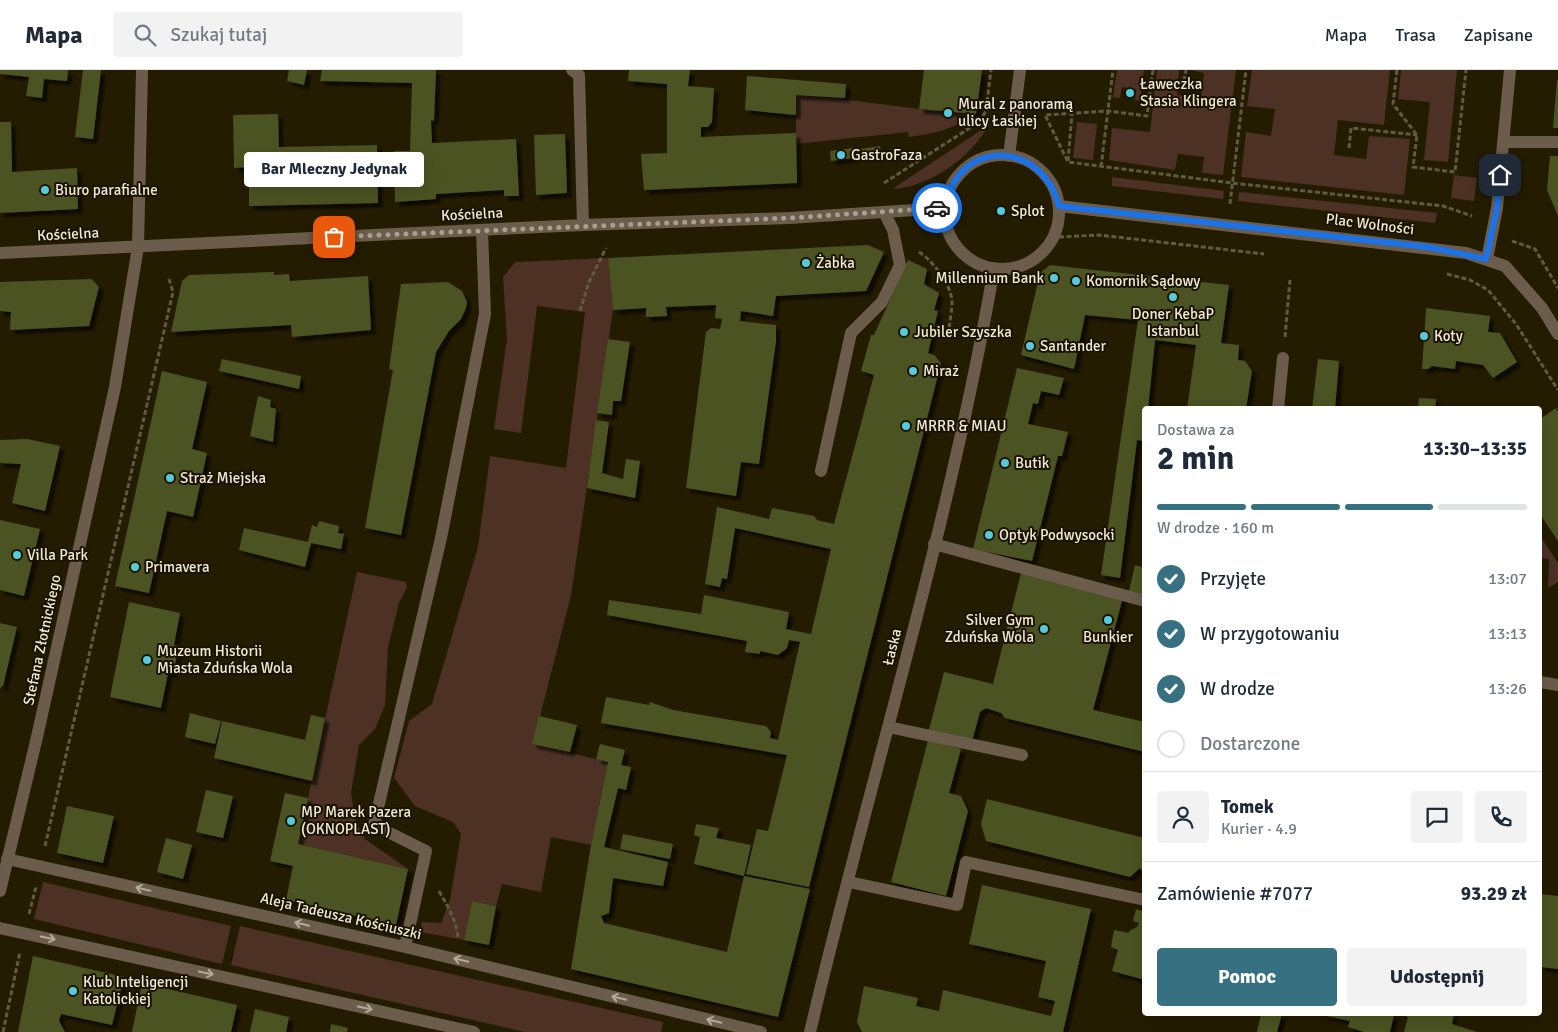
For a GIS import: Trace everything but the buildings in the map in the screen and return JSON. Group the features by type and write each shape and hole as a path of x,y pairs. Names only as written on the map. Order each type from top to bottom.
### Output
{"street":[{"name":"Stefana Złotnickiego","path":"0,891 38,737 115,387 138,247 142,70"},
{"path":"572,70 579,75 583,225"},
{"path":"1009,156 1020,70"},
{"path":"1486,259 1497,208 1510,70"},
{"path":"1503,142 1558,142"},
{"path":"1009,156 1027,161 1043,172 1053,188 1059,206 1056,229 1044,250 1026,264 1010,268 994,268 973,260 956,244 947,223 946,208 954,183 967,168 984,158 1009,156"},
{"name":"Plac Wolności","path":"1059,206 1428,247 1486,259 1505,266 1521,282 1542,308 1558,334"},
{"name":"Kościelna","path":"0,253 583,225 789,218 946,208"},
{"path":"820,471 851,333 882,302 900,265 893,230 884,212"},
{"path":"405,947 426,851 374,825 441,538 485,314 482,230"},
{"name":"Łaska","path":"810,1032 934,544 979,358 994,268"},
{"path":"1278,406 1283,358"},
{"path":"934,544 1142,599"},
{"path":"1542,682 1558,685"},
{"path":"888,727 1022,755"},
{"name":"Aleja Tadeusza Kościuszki","path":"8,859 405,947 761,1032"},
{"path":"849,882 957,905 966,862 1142,899"},
{"path":"0,928 474,1032"}],"path":[{"path":"884,183 979,122 986,111 991,70"},
{"path":"1101,167 1113,70"},
{"path":"1068,162 1045,115 1108,111 1147,116 1153,70"},
{"path":"1184,81 1186,70"},
{"path":"1230,204 1246,70"},
{"path":"1397,70 1393,104 1417,134 1413,167 1456,172 1466,70"},
{"path":"1068,162 1072,113"},
{"path":"1349,148 1351,128 1417,134"},
{"path":"1068,162 1232,183 1443,206 1472,216"},
{"path":"1059,238 1099,235 1268,254"},
{"path":"894,240 930,258 942,276 952,298 949,329"},
{"path":"580,311 590,282 606,248"},
{"path":"1442,273 1470,280 1488,290 1516,324 1558,390"},
{"path":"3,1032 24,933 173,292 169,279"},
{"path":"1283,358 1290,280"},
{"path":"423,865 452,912 456,925 459,960"}],"shaded area":[{"path":"1117,70 1144,70 1140,101 1135,100 1136,89 1122,87 1120,98 1113,97"},
{"path":"1157,70 1179,70 1177,95 1201,98 1204,73 1190,70 1236,70 1223,175 1202,173 1204,157 1178,154 1175,170 1109,160 1112,128 1150,132"},
{"path":"1252,70 1390,70 1384,125 1338,120 1334,155 1366,159 1369,136 1410,139 1404,195 1241,177 1246,132 1271,136 1275,109 1247,106"},
{"path":"1401,70 1457,70 1448,162 1424,160 1430,102 1398,99"},
{"path":"796,95 972,114 951,128 909,137 908,132 796,144"},
{"path":"1077,122 1097,124 1093,160 1073,158"},
{"path":"989,125 972,148 949,168 923,182 895,189 895,187"},
{"path":"1454,175 1477,178 1474,201 1451,198"},
{"path":"1112,177 1224,191 1223,199 1112,186"},
{"path":"1239,192 1437,213 1435,223 1238,201"},
{"path":"608,258 613,310 571,595 533,744 608,762 591,845 551,837 541,892 502,884 496,906 472,901 464,940 420,932 422,922 441,923 450,900 461,834 453,822 415,806 394,778 409,721 432,704 478,547 490,456 566,468 585,312 537,306 521,433 494,429 507,339 503,277 515,262"},
{"path":"1542,540 1558,563 1558,582 1548,588 1549,559 1542,558"},
{"path":"357,572 406,582 407,587 399,603 388,647 385,705 375,729 359,745 351,793 355,820 365,839 408,869 298,844"},
{"path":"43,882 231,926 222,964 34,919"},
{"path":"240,926 663,1022 661,1032 525,1032 231,965"}],"way so far":[{"path":"334,237 583,225 789,218 937,208"}],"place":[{"name":"Ławeczka Stasia Klingera","path":"1130,93"},
{"name":"Mural z panoramą ulicy Łaskiej","path":"948,113"},
{"name":"GastroFaza","path":"841,155"},
{"name":"Biuro parafialne","path":"45,190"},
{"name":"Splot","path":"1001,211"},
{"name":"Bar Mleczny Jedynak","path":"334,237"},
{"name":"Żabka","path":"806,263"},
{"name":"Millennium Bank","path":"1054,278"},
{"name":"Komornik Sądowy","path":"1076,281"},
{"name":"Doner KebaP Istanbul","path":"1173,297"},
{"name":"Jubiler Szyszka","path":"904,332"},
{"name":"Koty","path":"1424,336"},
{"name":"Santander","path":"1030,346"},
{"name":"Miraż","path":"913,371"},
{"name":"MRRR & MIAU","path":"906,426"},
{"name":"Butik","path":"1005,463"},
{"name":"Straż Miejska","path":"170,478"},
{"name":"Optyk Podwysocki","path":"989,535"},
{"name":"Villa Park","path":"17,555"},
{"name":"Primavera","path":"135,567"},
{"name":"Bunkier","path":"1108,620"},
{"name":"Silver Gym Zduńska Wola","path":"1044,629"},
{"name":"Muzeum Historii Miasta Zduńska Wola","path":"147,660"},
{"name":"MP Marek Pazera (OKNOPLAST)","path":"291,821"},
{"name":"Klub Inteligencji Katolickiej","path":"73,991"}],"route":[{"path":"937,208 946,208 948,195 954,183 967,168 984,158 1003,155 1027,161 1043,172 1049,179 1059,206 1111,210 1428,247 1466,253 1486,259 1495,220 1500,175"}]}
